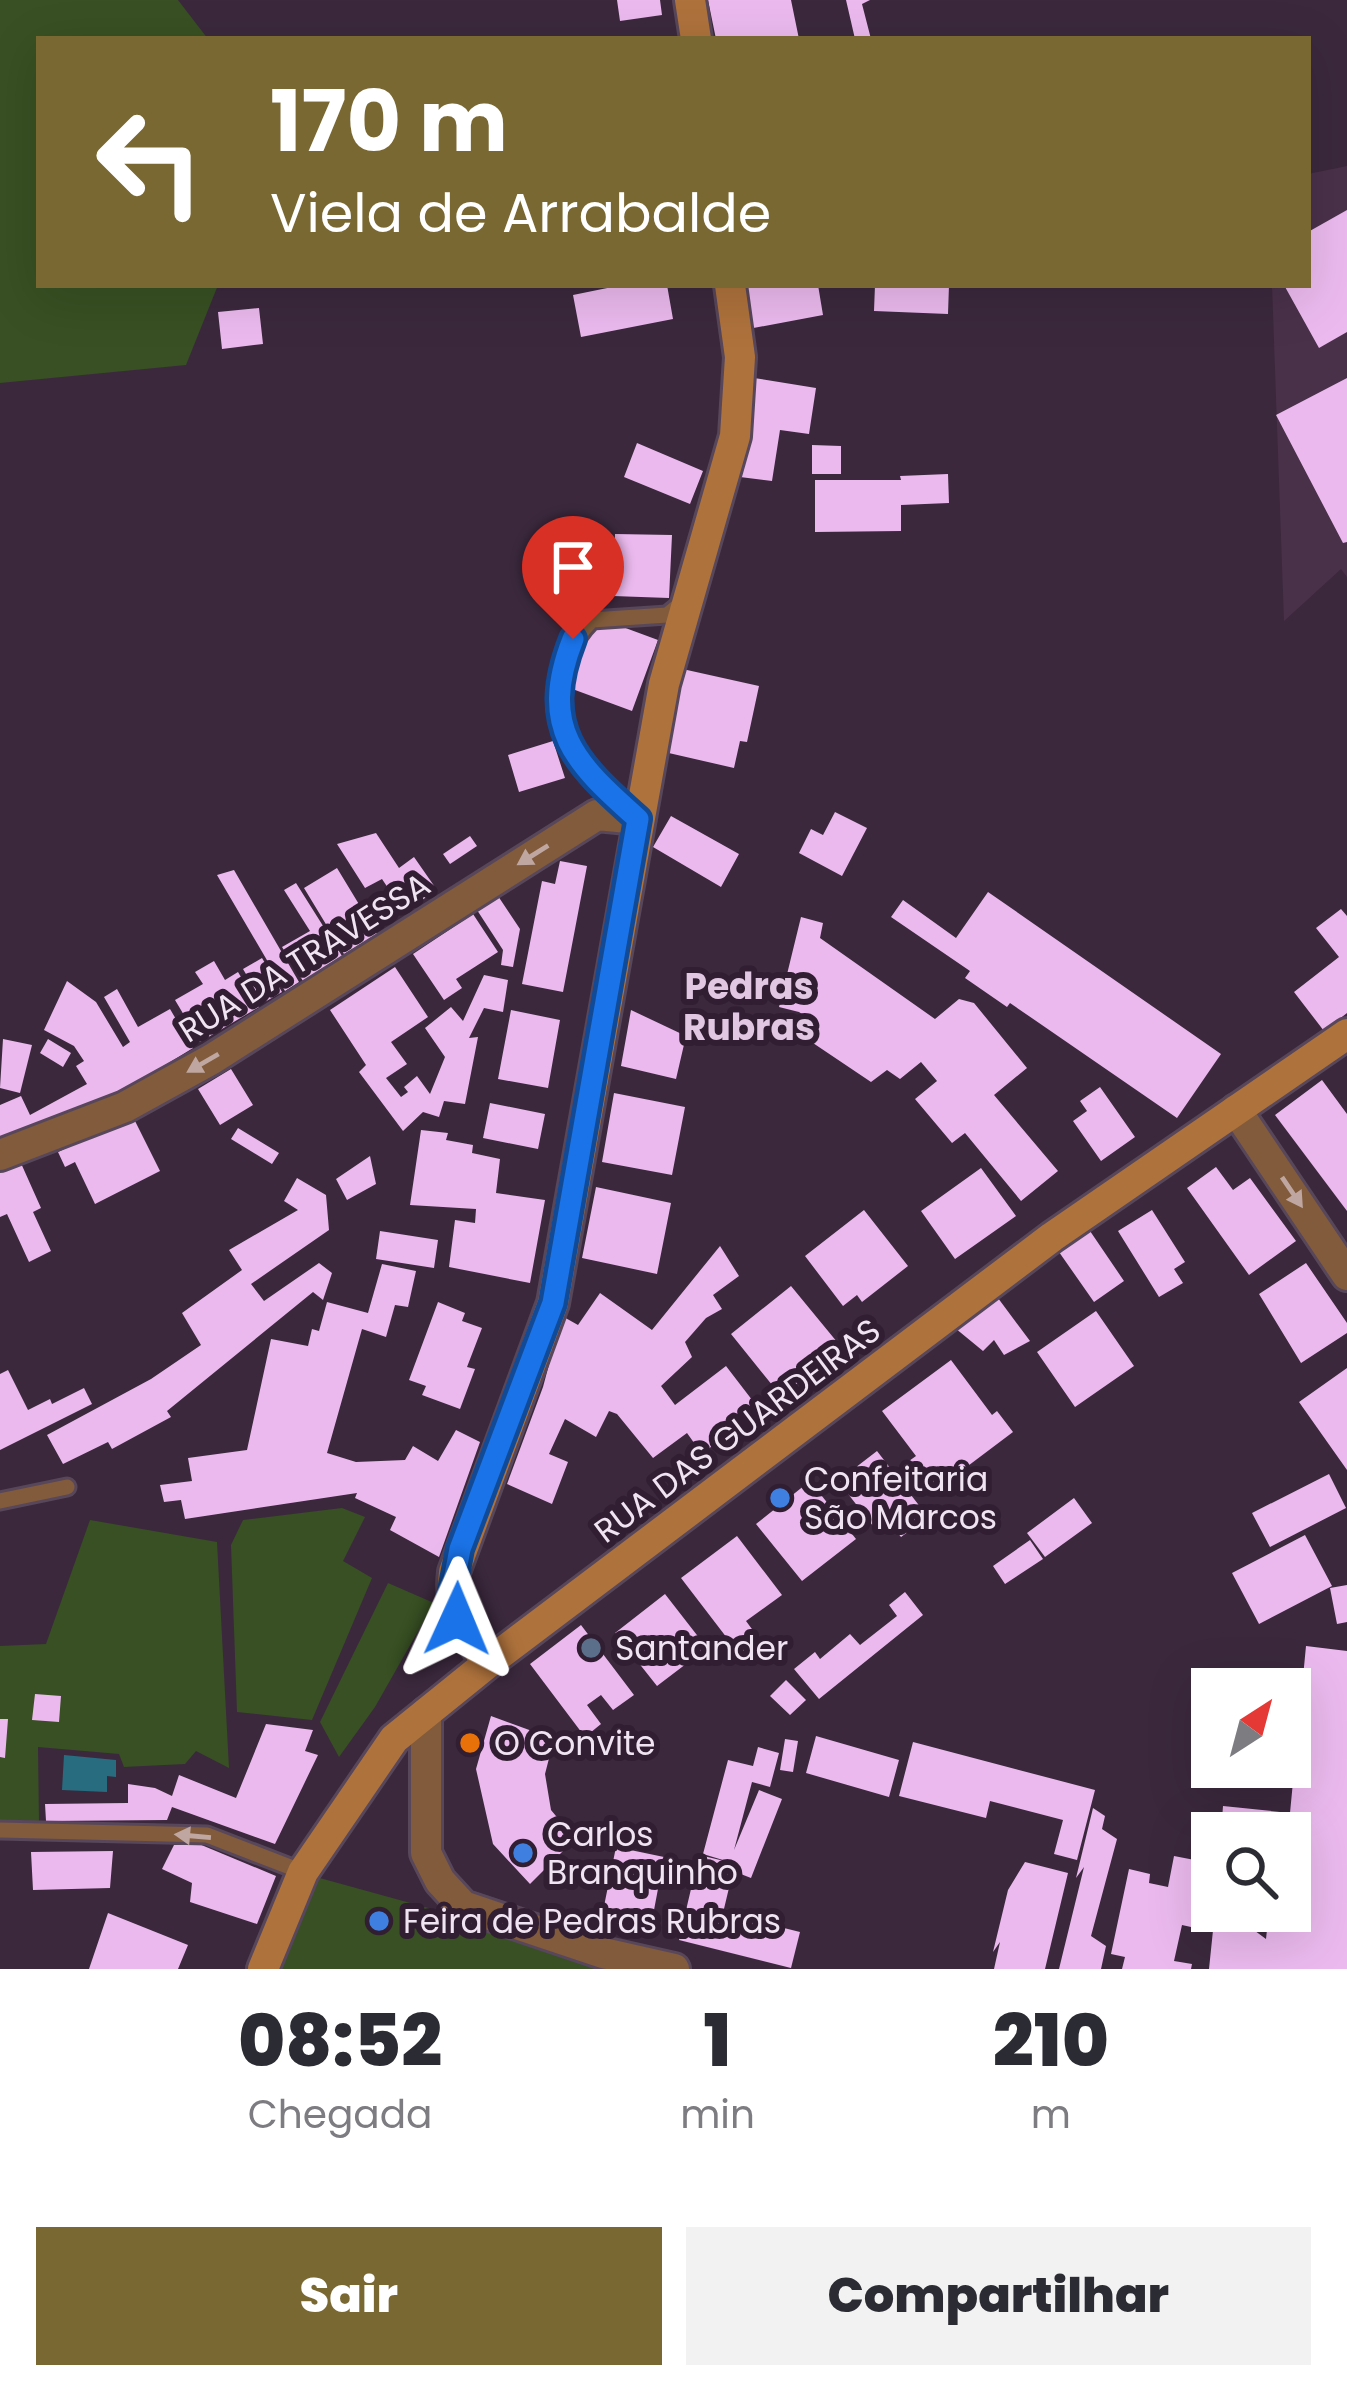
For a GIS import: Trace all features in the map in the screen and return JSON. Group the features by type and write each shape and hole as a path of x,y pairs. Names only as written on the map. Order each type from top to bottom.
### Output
{"street":[{"path":"690,0 696,36"},
{"path":"488,1663 457,1619 451,1596 454,1573 553,1303 664,684 735,436 740,357 730,288"},
{"name":"RUA DA TRAVESSA","path":"0,1156 125,1107 212,1059 598,815 638,819"},
{"name":"RUA DAS GUARDEIRAS","path":"263,1969 303,1872 394,1739 1052,1238 1347,1034"},
{"path":"1236,1110 1347,1275"},
{"path":"427,1712 426,1853 440,1881 463,1906 603,1953 674,1969"}],"lane":[{"path":"638,819 583,769 572,748 557,693 562,665 573,639 592,620 667,615 686,600"},
{"path":"0,1501 67,1487"},
{"path":"0,1831 206,1835 303,1872"}],"shaded area":[{"path":"1347,166 1347,577 1341,569 1284,621 1272,288 1311,288 1311,173"}],"green space":[{"path":"0,0 178,0 206,36 36,36 36,288 217,288 186,365 0,383"},
{"path":"342,1508 365,1517 343,1561 372,1578 312,1720 237,1712 231,1545 243,1520"},
{"path":"90,1520 217,1542 229,1768 196,1751 185,1764 124,1767 119,1754 38,1747 39,1822 0,1820 0,1646 46,1644"},
{"path":"388,1583 434,1603 375,1707 339,1757 320,1722"},
{"name":"Feira de Pedras Rubras","path":"298,1872 650,1969 272,1969"}],"water":[{"path":"64,1755 116,1760 116,1777 107,1776 107,1792 62,1790"}],"building":[{"path":"617,0 660,0 662,15 620,21"},
{"path":"708,0 791,0 798,36 715,36"},
{"path":"846,0 870,0 862,4 870,36 854,36"},
{"path":"1347,210 1347,332 1319,348 1286,288 1311,288 1311,230"},
{"path":"607,288 668,288 673,319 581,337 573,295"},
{"path":"741,288 818,288 823,315 748,329"},
{"path":"875,288 949,288 948,314 874,311"},
{"path":"259,308 263,344 222,349 218,312"},
{"path":"754,378 816,388 809,434 780,430 772,481 740,477"},
{"path":"1347,378 1347,542 1343,543 1276,415"},
{"path":"637,443 703,471 690,504 624,477"},
{"path":"812,445 841,446 841,474 812,474"},
{"path":"948,474 949,503 901,505 901,531 815,532 815,480 901,480 900,476"},
{"path":"615,534 672,535 669,598 613,596"},
{"path":"593,616 658,640 632,711 567,687"},
{"path":"678,668 759,686 747,742 740,741 734,768 660,751"},
{"path":"553,741 565,778 519,792 508,755"},
{"path":"835,812 867,828 842,876 799,853 811,829 823,835"},
{"path":"671,816 739,854 721,887 653,847"},
{"path":"376,833 399,868 414,857 437,890 404,912 382,879 365,888 337,844"},
{"path":"470,836 477,846 450,864 443,854"},
{"path":"560,861 587,866 563,992 522,984 542,881 555,884"},
{"path":"337,868 377,934 344,954 304,888"},
{"path":"234,870 299,982 285,991 217,875"},
{"path":"296,883 342,956 303,981 282,947 310,931 284,890"},
{"path":"988,892 1221,1054 1177,1118 1010,1003 1007,1007 965,978 970,971 891,917 903,900 956,938"},
{"path":"498,896 520,929 513,967 501,965 503,950 477,910"},
{"path":"1341,909 1347,916 1347,1013 1324,1031 1294,992 1339,957 1316,928"},
{"path":"473,914 498,952 456,979 462,988 444,1000 413,954"},
{"path":"801,917 823,923 820,938 935,1019 959,999 974,1003 1027,1068 994,1095 1058,1171 1021,1201 965,1133 952,1143 915,1099 937,1081 921,1062 900,1079 887,1070 871,1082 810,1041 815,1023 779,1007"},
{"path":"262,958 282,992 263,1003 243,969"},
{"path":"214,961 225,980 238,972 259,1007 200,1042 175,1000 203,984 195,972"},
{"path":"395,967 428,1017 391,1042 407,1064 386,1078 401,1097 408,1092 404,1087 417,1076 430,1094 445,1057 425,1028 451,1007 463,1021 484,975 508,980 503,1012 484,1008 469,1038 478,1037 465,1104 444,1101 439,1117 423,1112 403,1131 359,1072 366,1065 330,1010"},
{"path":"67,981 96,1002 123,1047 130,1042 104,997 117,989 138,1027 170,1009 193,1048 87,1113 0,1148 0,1105 21,1096 30,1115 87,1084 76,1066 84,1061 74,1046 44,1030"},
{"path":"511,1010 560,1020 548,1088 498,1079"},
{"path":"631,1010 686,1036 676,1079 621,1066"},
{"path":"3,1039 32,1045 20,1093 0,1088"},
{"path":"48,1039 71,1053 63,1067 40,1053"},
{"path":"231,1069 253,1105 220,1125 198,1089"},
{"path":"1322,1080 1347,1114 1347,1211 1275,1115"},
{"path":"1100,1087 1135,1137 1101,1161 1073,1121 1087,1111 1080,1101"},
{"path":"614,1093 685,1107 672,1175 602,1162"},
{"path":"490,1103 545,1114 538,1149 483,1138"},
{"path":"133,1117 160,1171 95,1204 75,1162 65,1167 58,1152"},
{"path":"238,1128 279,1153 272,1164 231,1139"},
{"path":"421,1130 448,1133 446,1140 473,1145 472,1153 500,1159 496,1193 545,1200 530,1283 449,1267 455,1220 475,1223 476,1209 410,1205"},
{"path":"370,1156 376,1184 347,1200 336,1179"},
{"path":"20,1161 41,1208 33,1212 51,1251 29,1262 7,1214 0,1217 0,1170"},
{"path":"1216,1167 1233,1190 1250,1178 1296,1241 1249,1275 1187,1188"},
{"path":"981,1168 1016,1216 955,1259 921,1211"},
{"path":"297,1178 326,1195 329,1230 251,1284 264,1301 319,1263 332,1273 323,1300 313,1292 167,1411 171,1417 112,1449 108,1442 63,1464 47,1435 151,1379 201,1345 182,1313 242,1270 229,1250 298,1210 284,1201"},
{"path":"596,1187 671,1203 657,1274 582,1258"},
{"path":"864,1210 908,1266 862,1302 857,1295 843,1306 805,1256"},
{"path":"1152,1210 1185,1262 1174,1269 1183,1283 1159,1297 1118,1231"},
{"path":"380,1231 438,1240 434,1268 376,1259"},
{"path":"1090,1231 1124,1281 1094,1302 1059,1252"},
{"path":"720,1246 739,1276 713,1295 722,1309 706,1318 685,1342 692,1357 661,1386 675,1405 726,1366 759,1409 702,1454 687,1433 653,1458 617,1414 609,1411 596,1437 565,1419 549,1454 568,1462 552,1504 507,1484 543,1387 562,1316 578,1325 600,1293 652,1330"},
{"path":"1306,1263 1347,1323 1347,1333 1301,1363 1259,1294"},
{"path":"382,1264 416,1271 408,1307 395,1305 386,1337 362,1329 327,1453 356,1462 405,1460 413,1446 438,1461 456,1430 480,1442 439,1557 390,1530 396,1517 355,1498 357,1493 185,1519 181,1500 164,1502 160,1485 192,1481 188,1458 247,1450 271,1339 308,1346 312,1329 319,1331 327,1302 368,1313"},
{"path":"791,1286 842,1348 781,1396 731,1334"},
{"path":"995,1294 1030,1341 1004,1355 994,1340 983,1351 955,1328"},
{"path":"438,1302 465,1313 462,1321 482,1328 467,1367 475,1369 460,1409 422,1395 426,1386 409,1380"},
{"path":"1096,1311 1134,1366 1075,1407 1037,1352"},
{"path":"951,1360 992,1415 997,1411 1013,1432 932,1493 909,1461 916,1456 882,1411"},
{"path":"1347,1368 1347,1470 1299,1402"},
{"path":"8,1370 28,1410 84,1388 92,1404 0,1450 0,1374"},
{"path":"877,1451 928,1517 901,1537 892,1526 880,1535 838,1481"},
{"path":"1329,1474 1346,1508 1270,1547 1252,1513"},
{"path":"810,1481 856,1539 802,1581 756,1524"},
{"path":"1074,1498 1092,1523 1045,1557 1027,1533"},
{"path":"1305,1535 1332,1586 1259,1624 1232,1573"},
{"path":"737,1536 782,1595 746,1621 760,1640 740,1655 681,1578"},
{"path":"1030,1540 1043,1559 1005,1584 993,1566"},
{"path":"1347,1585 1347,1622 1337,1624 1330,1588"},
{"path":"905,1592 923,1615 819,1699 794,1669 815,1652 820,1659 850,1634 860,1645 897,1616 889,1605"},
{"path":"665,1594 707,1648 657,1686 615,1633"},
{"path":"581,1625 634,1695 613,1710 601,1695 587,1705 601,1724 585,1737 530,1664"},
{"path":"1306,1646 1347,1651 1347,1969 1209,1969 1213,1932 1256,1932 1266,1939 1267,1932 1311,1932 1311,1812 1290,1812 1292,1788 1311,1788 1311,1668 1304,1668"},
{"path":"786,1680 806,1700 790,1715 770,1696"},
{"path":"35,1694 61,1696 59,1722 32,1720"},
{"path":"491,1716 554,1739 545,1774 551,1810 575,1839 530,1884 493,1844 476,1769"},
{"path":"0,1719 8,1719 5,1758 0,1757"},
{"path":"266,1724 313,1730 305,1751 318,1755 275,1844 172,1807 167,1820 46,1821 45,1804 128,1803 128,1784 172,1796 179,1775 236,1798"},
{"path":"816,1736 899,1760 889,1797 806,1773"},
{"path":"785,1739 798,1741 793,1772 780,1770"},
{"path":"913,1742 1095,1790 1077,1860 1054,1854 1063,1820 990,1801 986,1818 899,1796"},
{"path":"758,1747 779,1753 770,1787 752,1782 734,1850 759,1790 782,1799 751,1878 733,1871 723,1913 800,1932 791,1968 679,1940 699,1855 733,1863 703,1854 728,1760 753,1766"},
{"path":"1223,1806 1280,1812 1223,1812"},
{"path":"1093,1808 1105,1816 1102,1829 1117,1839 1091,1936 1106,1946 1101,1969 1059,1969 1084,1867 1076,1878"},
{"path":"199,1844 276,1876 257,1924 190,1902 192,1883 162,1869 174,1845"},
{"path":"616,1847 664,1857 651,1926 602,1916"},
{"path":"113,1851 110,1888 33,1890 31,1852"},
{"path":"1174,1856 1191,1859 1191,1927 1182,1925 1174,1961 1192,1964 1191,1969 1122,1969 1125,1957 1111,1954 1129,1869 1150,1874 1149,1883 1168,1887"},
{"path":"1025,1862 1068,1873 1045,1969 994,1969 1000,1942 993,1952 1008,1890"},
{"path":"108,1913 188,1945 178,1969 89,1969"}],"place":[{"name":"Confeitaria São Marcos","path":"780,1498"},
{"name":"Santander","path":"591,1648"},
{"name":"O Convite","path":"470,1743"},
{"name":"Carlos Branquinho","path":"523,1853"},
{"name":"Feira de Pedras Rubras","path":"379,1921"}],"district":[{"name":"Pedras Rubras","path":"749,1006"}],"route":[{"path":"457,1619 451,1596 460,1549 553,1303 638,819 583,769 564,729 557,693 573,639"}]}
